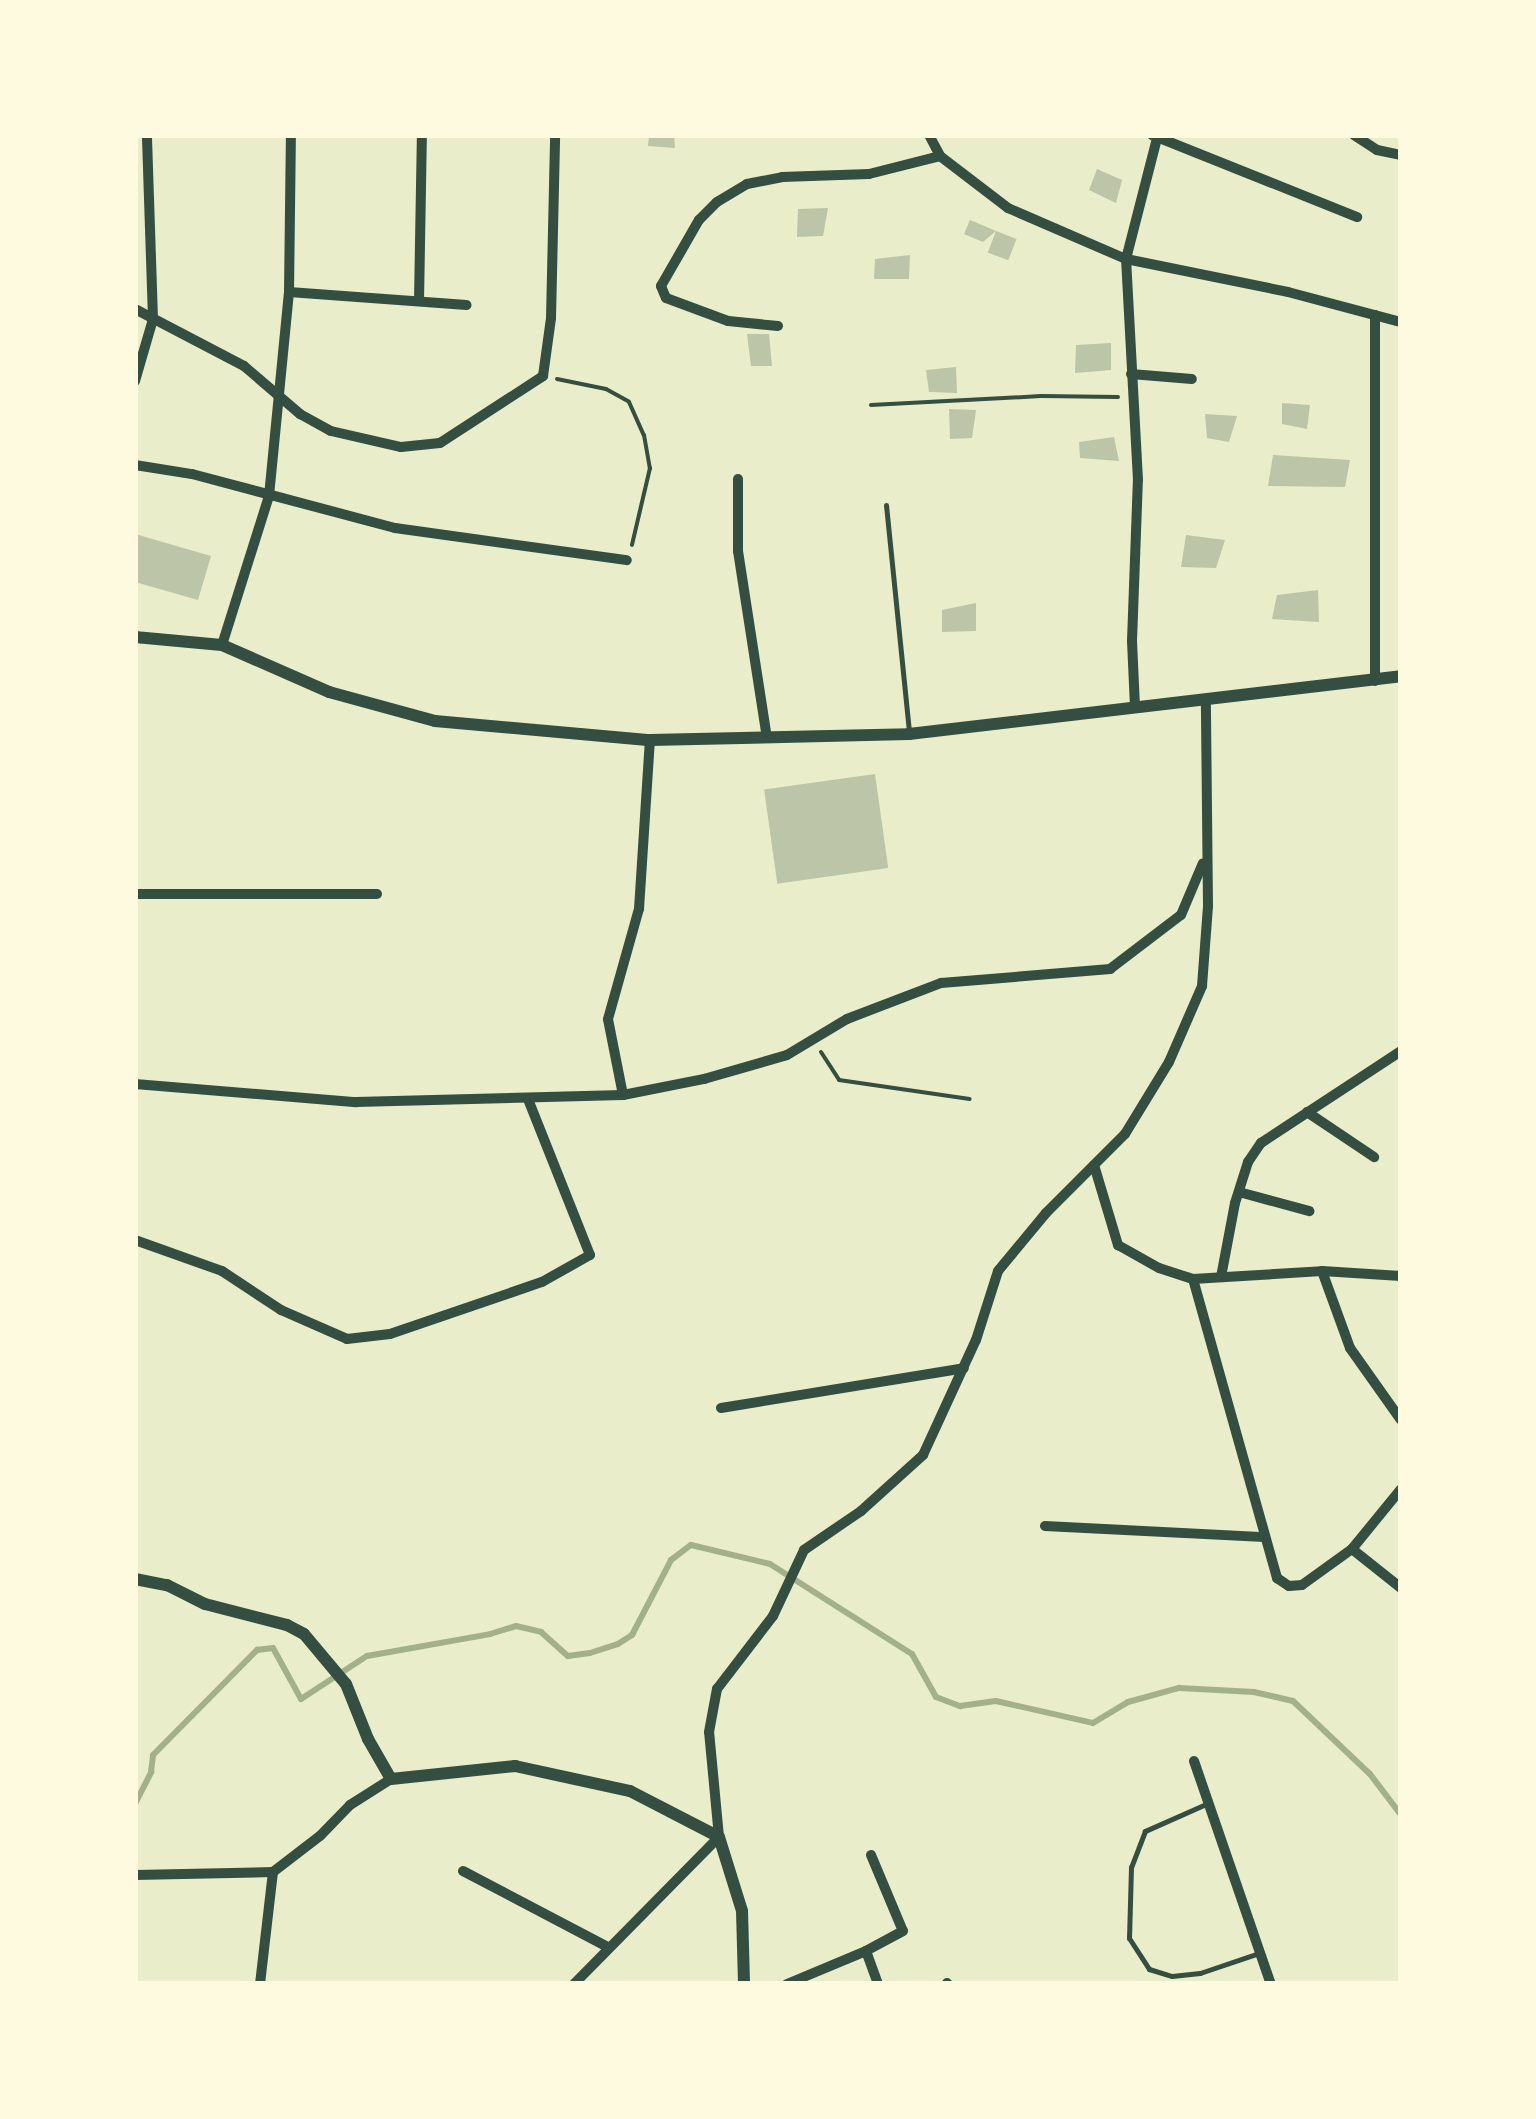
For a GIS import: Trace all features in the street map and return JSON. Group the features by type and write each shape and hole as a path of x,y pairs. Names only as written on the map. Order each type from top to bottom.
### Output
{"street":[{"path":"135,382 153,319 147,135"},
{"path":"222,645 269,496 289,292 291,135"},
{"path":"418,301 422,135"},
{"path":"135,308 244,366 280,392 300,414 331,431 401,447 440,442 543,376 551,318 556,135"},
{"path":"929,135 940,156 1008,208 1126,260 1401,322"},
{"path":"1354,135 1378,150 1401,156"},
{"path":"1135,706 1132,621 1138,480 1126,260 1154,136 1357,217"},
{"path":"778,326 728,321 666,298 662,286 699,220 717,202 748,184 782,176 869,174 940,156"},
{"path":"289,292 466,305"},
{"path":"1375,314 1375,681"},
{"path":"1130,374 1192,379"},
{"path":"135,465 192,474 395,528 627,560"},
{"path":"738,479 738,551 766,738"},
{"path":"135,636 222,645 329,692 435,721 650,740 909,734 1401,676"},
{"path":"744,1984 742,1911 719,1837 710,1732 718,1690 773,1616 804,1550 861,1511 923,1455 964,1368 998,1271 1125,1134 1170,1062 1202,986 1208,906 1206,701"},
{"path":"623,1095 608,1020 639,909 650,740"},
{"path":"135,1084 356,1102 623,1095 787,1055 846,1020 941,984 1110,969 1181,915 1205,857"},
{"path":"135,894 377,894"},
{"path":"1221,1277 1239,1192 1248,1162 1261,1143 1401,1051"},
{"path":"135,1240 222,1272 281,1310 347,1339 390,1334 542,1282 590,1255 528,1099"},
{"path":"1307,1112 1374,1157"},
{"path":"1094,1165 1118,1245 1159,1268 1193,1278 1322,1272 1401,1276"},
{"path":"1239,1192 1309,1211"},
{"path":"1322,1272 1350,1348 1401,1420"},
{"path":"1193,1278 1277,1578 1289,1586 1302,1586 1352,1549 1401,1489"},
{"path":"721,1408 964,1368"},
{"path":"1046,1526 1265,1537"},
{"path":"1352,1549 1401,1588"},
{"path":"135,1579 167,1585 204,1604 288,1625 304,1634 346,1684 368,1739 391,1779"},
{"path":"1194,1761 1271,1984"},
{"path":"135,1875 273,1872 320,1836 350,1805 391,1779 515,1766 630,1791 719,1837"},
{"path":"574,1984 719,1837"},
{"path":"787,1984 903,1931 871,1855"},
{"path":"463,1871 608,1946"},
{"path":"260,1984 273,1872"},
{"path":"866,1950 878,1984"}],"lane":[{"path":"886,505 909,734"},
{"path":"1209,1802 1145,1831 1131,1867 1129,1938 1150,1969 1172,1976 1200,1973 1261,1952"}],"path":[{"path":"543,376 606,390 629,402 650,468 627,560"},
{"path":"871,406 1041,396 1132,398"},
{"path":"813,1039 839,1080 970,1099"}],"building":[{"path":"649,135 674,135 675,148 648,146"},
{"path":"1097,169 1122,180 1116,203 1089,190"},
{"path":"828,208 823,236 797,237 798,209"},
{"path":"970,220 996,231 983,242 964,234"},
{"path":"996,231 1017,239 1008,260 988,252"},
{"path":"910,255 909,279 874,279 875,259"},
{"path":"747,334 769,334 772,366 751,366"},
{"path":"1111,343 1111,370 1075,373 1076,345"},
{"path":"956,367 957,393 929,392 926,370"},
{"path":"1282,403 1310,405 1307,429 1282,424"},
{"path":"949,409 976,410 972,438 950,439"},
{"path":"1205,414 1237,416 1229,442 1207,438"},
{"path":"1114,437 1119,461 1080,458 1079,442"},
{"path":"1273,455 1350,460 1345,487 1268,486"},
{"path":"135,534 211,556 198,600 135,582"},
{"path":"1186,535 1225,540 1216,568 1181,567"},
{"path":"1318,590 1319,622 1272,619 1277,595"},
{"path":"976,603 976,631 942,632 942,610"},
{"path":"875,774 888,868 777,884 764,790"}],"waterway":[{"path":"135,1804 151,1772 153,1755 257,1650 273,1648 301,1699 367,1656 516,1626 541,1632 568,1656 590,1653 632,1635 671,1560 691,1545 770,1564 912,1654 936,1697 960,1706 996,1701 1093,1723 1128,1702 1179,1688 1254,1692 1293,1701 1370,1774 1401,1815"}]}
